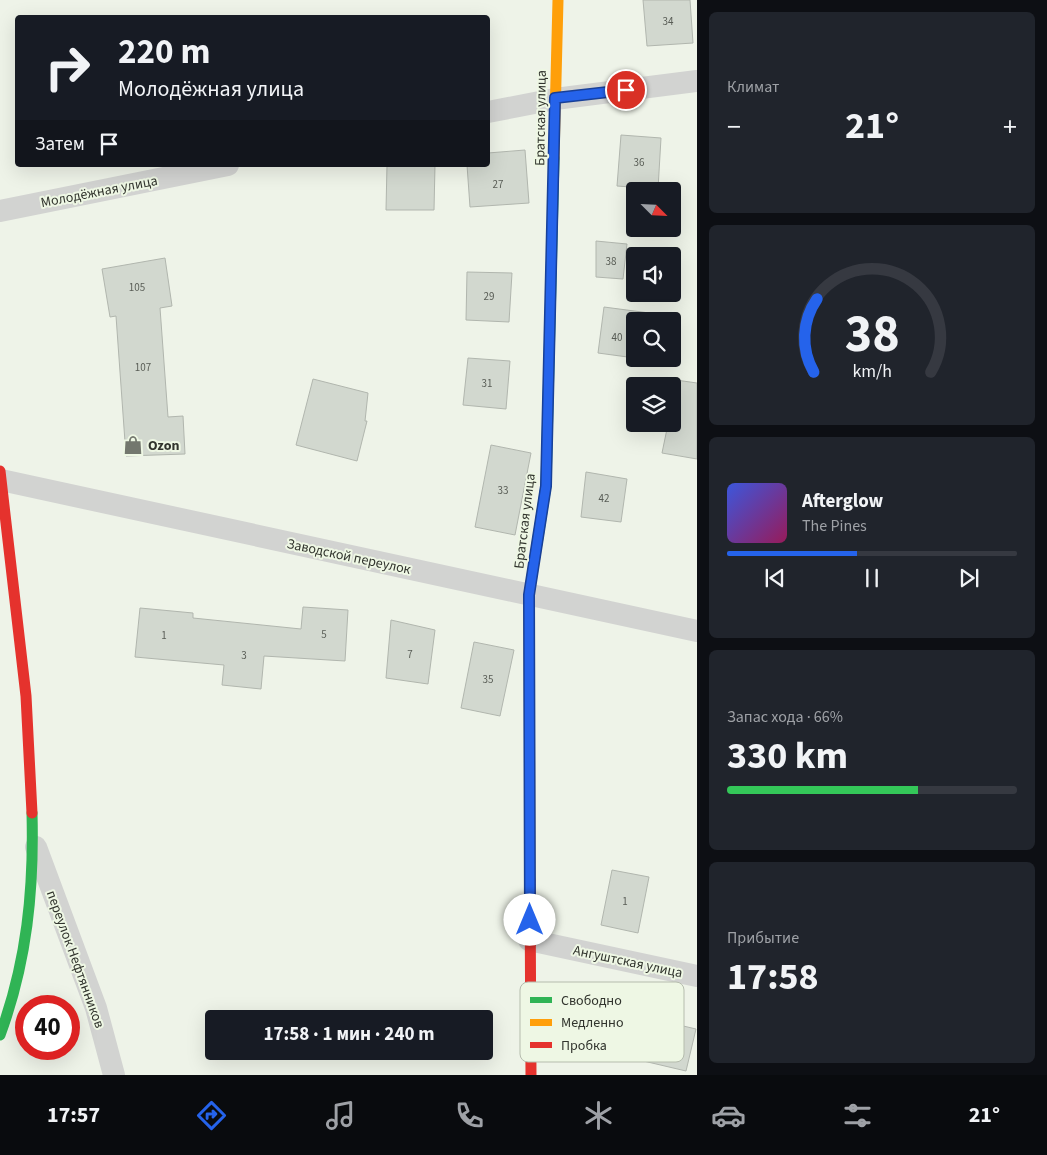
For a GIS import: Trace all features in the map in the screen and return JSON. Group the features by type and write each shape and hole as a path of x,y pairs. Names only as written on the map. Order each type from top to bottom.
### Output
{"street":[{"name":"Братская улица","path":"530,982 529,595 546,486 558,0"},
{"path":"490,112 555,98 697,81"},
{"name":"Молодёжная улица","path":"0,211 218,167"},
{"path":"0,1035 14,1003 29,936 34,844 28,698 1,476"},
{"name":"Заводской переулок","path":"1,476 697,631"},
{"name":"переулок Нефтянников","path":"34,844 96,1008 114,1075"},
{"name":"Ангуштская улица","path":"530,940 697,976"},
{"name":"Братская улица","path":"531,1062 531,1075"}],"building":[{"path":"643,0 690,0 693,43 647,46"},
{"path":"621,135 661,138 658,182 626,182 626,187 617,186"},
{"path":"525,150 529,203 470,207 467,167 490,167 490,153"},
{"path":"387,167 435,167 434,210 386,210"},
{"path":"596,241 627,244 623,279 596,277"},
{"path":"165,258 172,306 160,308 168,417 183,416 185,454 126,456 116,316 110,317 102,269"},
{"path":"467,272 512,273 509,322 466,320"},
{"path":"604,307 642,312 626,312 626,357 598,353"},
{"path":"468,358 510,361 506,409 463,405"},
{"path":"313,379 368,393 365,421 367,421 357,461 296,445"},
{"path":"681,381 697,383 697,459 662,453 666,432 681,432"},
{"path":"491,445 531,453 515,535 475,527"},
{"path":"586,472 627,479 621,522 581,517"},
{"path":"303,607 348,610 345,661 264,656 261,689 222,685 224,665 135,657 140,608 193,613 193,618 301,629"},
{"path":"391,620 435,630 428,684 386,678"},
{"path":"474,642 514,650 500,716 461,708"},
{"path":"612,870 649,877 638,933 601,925"},
{"path":"684,1026 696,1029 686,1071 648,1062 684,1062"}],"traffic: fast":[{"path":"537,544 546,486 554,158"},
{"path":"0,1035 17,980 27,926 32,870 32,813"}],"traffic: slow":[{"path":"554,158 558,0"},
{"path":"530,880 529,595 537,544"}],"traffic: jam":[{"path":"0,471 26,696 32,813"},
{"path":"530,880 531,982"},
{"path":"531,1062 531,1075"}],"place":[{"name":"Ozon","path":"133,445"}],"route":[{"path":"530,920 529,595 546,486 555,98 626,90"}]}
